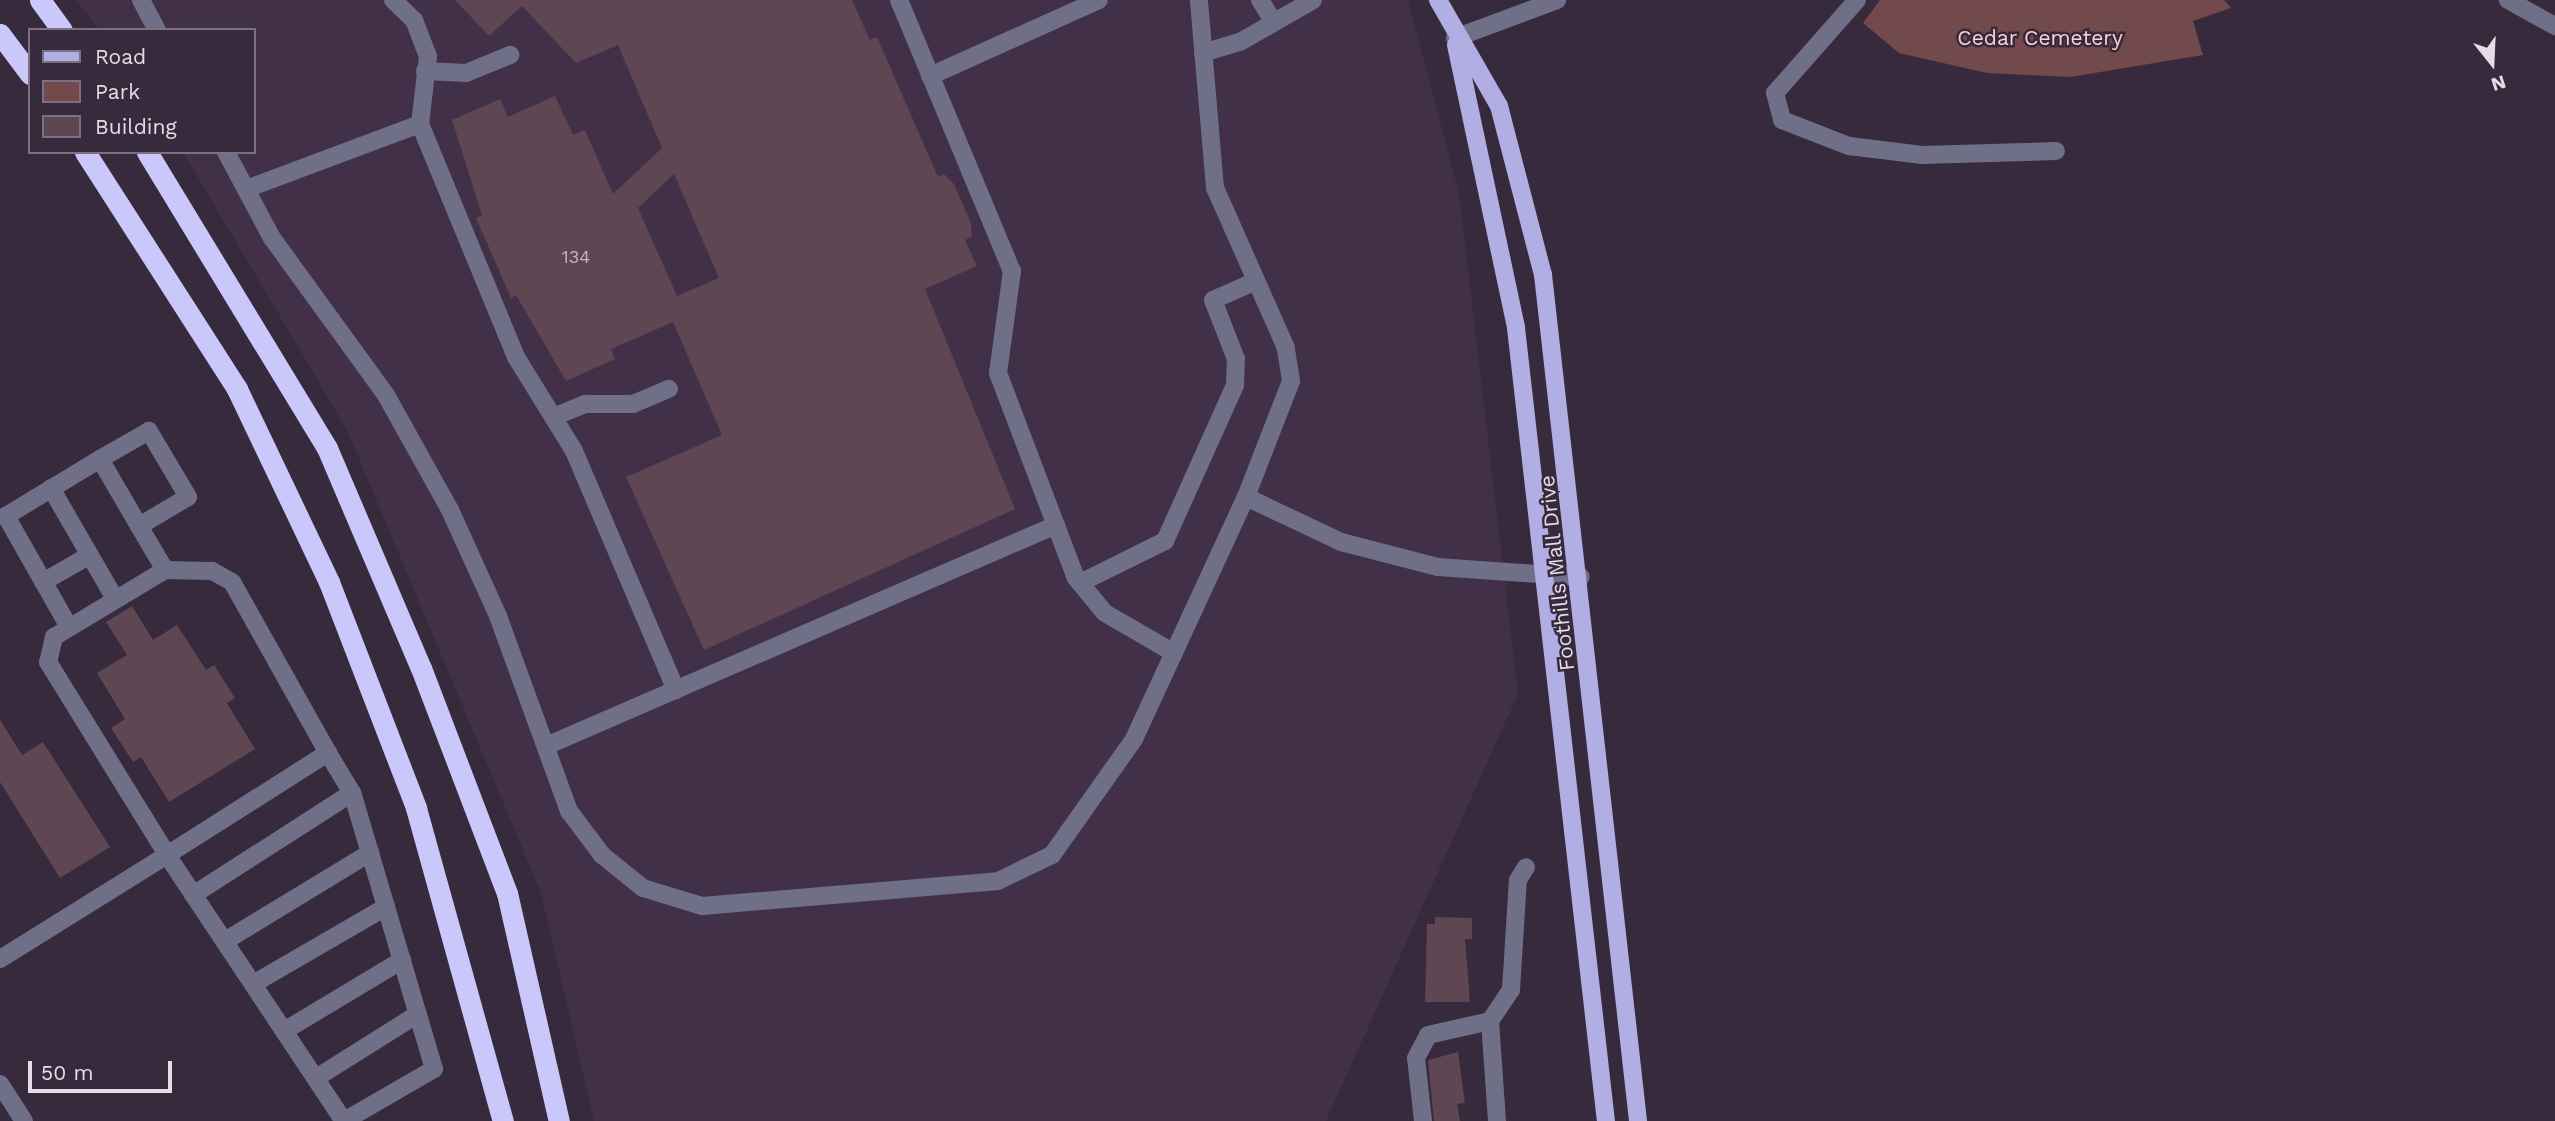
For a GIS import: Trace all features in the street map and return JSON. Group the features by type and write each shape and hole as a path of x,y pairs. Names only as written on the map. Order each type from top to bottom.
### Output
{"highway":[{"path":"40,0 61,28"},
{"path":"0,34 28,71"},
{"path":"86,154 237,390 329,582 416,808 503,1121"},
{"path":"148,154 228,278 343,485 507,893 559,1117"}],"main road":[{"name":"Foothills Mall Drive","path":"1438,0 1455,38 1499,106 1533,230 1551,322 1581,577 1638,1121"},
{"name":"Foothills Mall Drive","path":"1455,38 1516,328 1606,1121"}],"street":[{"path":"141,0 156,28"},
{"path":"393,0 414,20 428,56 420,124 516,357 574,451 676,690"},
{"path":"899,0 1012,271 998,373 1080,583 1105,613 1174,653"},
{"path":"930,76 1099,0"},
{"path":"227,154 272,238 386,395 450,510 546,746 569,811 602,855 643,888 702,906 998,881 1052,855 1134,739 1246,497 1291,382 1286,348 1215,188 1199,0"},
{"path":"1260,0 1274,22"},
{"path":"1203,53 1274,22 1313,0"},
{"path":"1455,38 1557,0"},
{"path":"1857,0 1776,93 1782,120 1849,146 1922,155 2056,151"},
{"path":"2508,0 2555,26"},
{"path":"425,71 466,73 510,55"},
{"path":"246,189 420,124"},
{"path":"1080,583 1165,541 1235,385 1236,359 1213,300 1256,281"},
{"path":"553,417 585,404 634,404 669,389"},
{"path":"69,627 6,516 149,431 188,497 139,526"},
{"path":"100,459 165,570"},
{"path":"51,488 116,599"},
{"path":"1246,497 1341,542 1438,567 1543,578 1581,577"},
{"path":"546,746 1056,525"},
{"path":"43,582 90,555"},
{"path":"165,570 212,571 232,582 352,793 434,1069 344,1121 167,855 48,662 54,637 165,570"},
{"path":"0,959 328,753"},
{"path":"193,895 352,793"},
{"path":"225,941 370,853"},
{"path":"1497,1121 1490,1021 1511,990 1518,880 1526,867"},
{"path":"253,984 386,907"},
{"path":"284,1031 402,960"},
{"path":"316,1078 418,1014"},
{"path":"1423,1121 1416,1058 1428,1035 1490,1021"},
{"path":"0,1084 24,1121"}],"shaded area":[{"path":"76,0 1408,0 1459,193 1518,694 1326,1121 594,1121 541,893 347,430 184,154 256,154 256,28 97,28"}],"green space":[{"name":"Cedar Cemetery","path":"1880,0 2224,0 2231,8 2193,21 2203,55 2070,77 1987,73 1899,53 1863,23"}],"building":[{"path":"455,0 852,0 870,40 877,37 938,177 944,174 954,184 971,223 972,237 965,240 977,266 925,289 1015,509 704,650 626,477 722,435 673,322 611,349 615,359 566,381 516,295 511,298 476,218 482,215 452,120 500,99 508,117 555,96 573,135 585,130 613,194 662,148 618,45 576,63 522,6 489,36","holes":["674,174 719,278 677,296 638,208"]},
{"path":"132,606 153,640 177,625 206,670 214,665 235,698 227,703 255,749 169,802 141,757 133,762 111,728 125,719 97,673 127,655 106,622"},
{"path":"0,720 22,755 43,742 110,847 60,878 0,782"},
{"path":"1435,917 1472,918 1472,939 1465,939 1470,1002 1425,1002 1427,924 1435,924"},
{"path":"1458,1052 1465,1103 1457,1104 1460,1121 1434,1121 1428,1060"}]}
